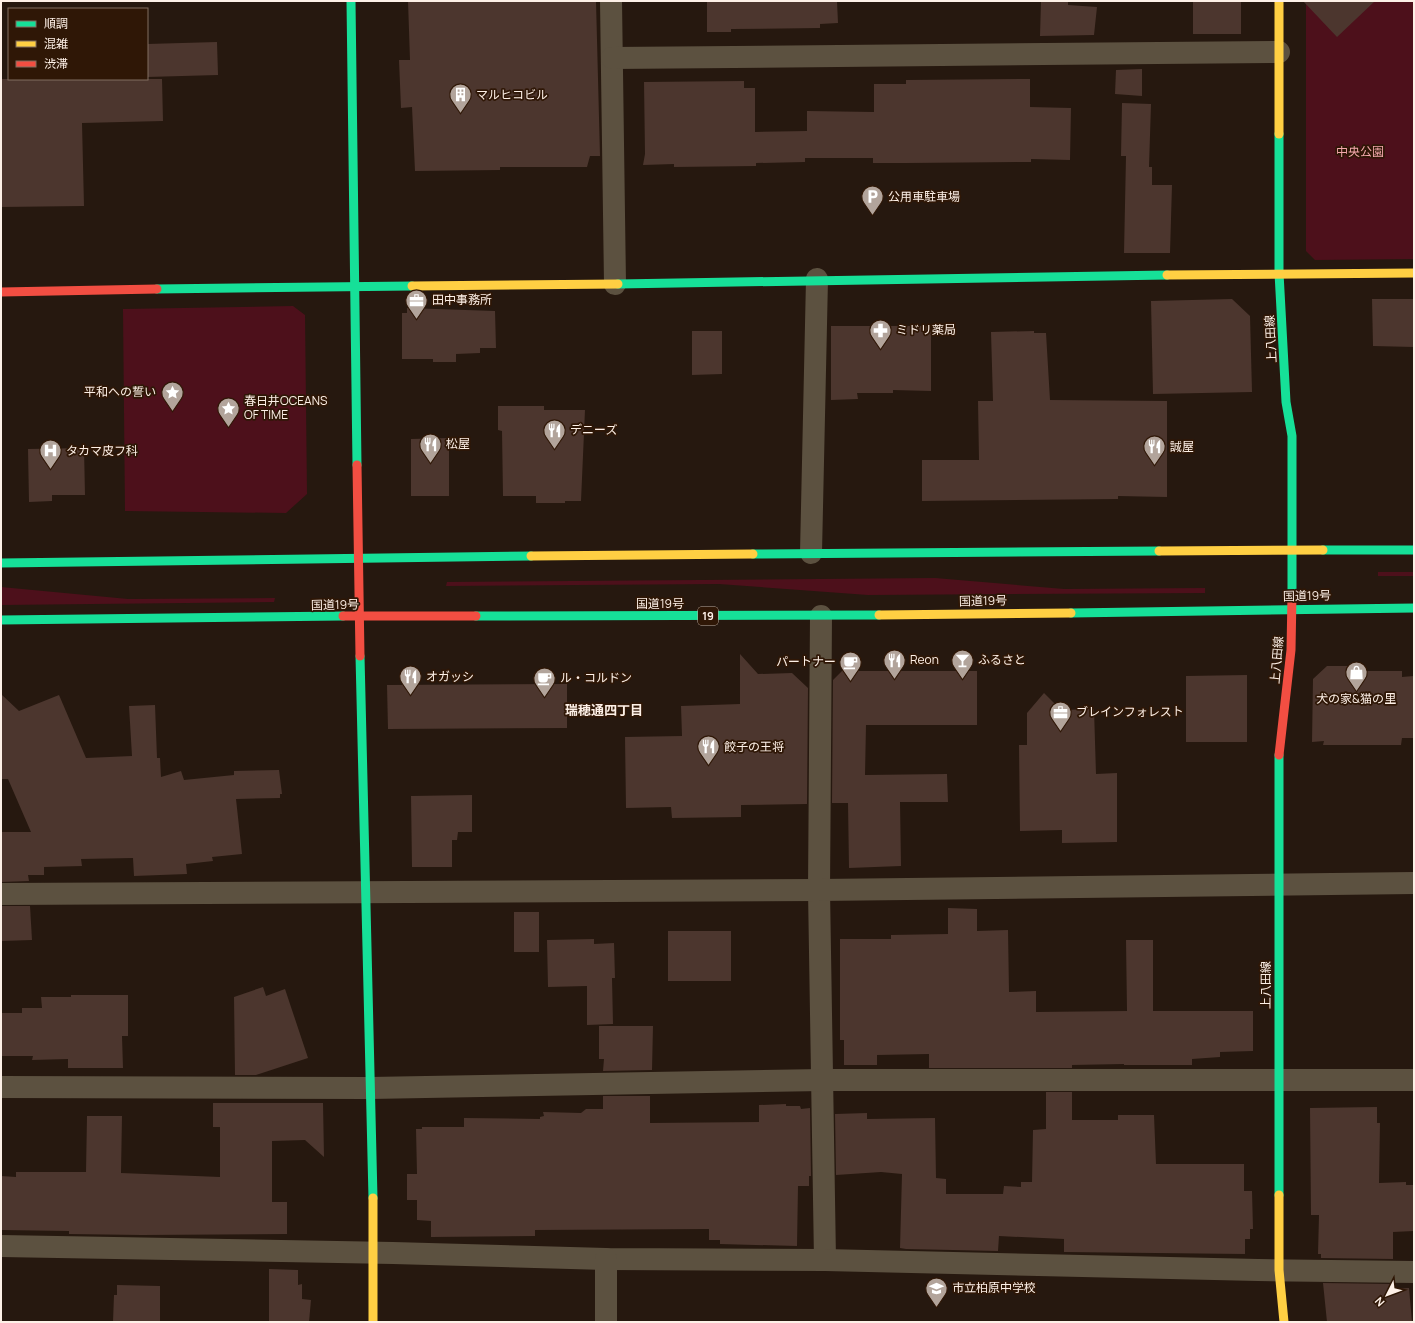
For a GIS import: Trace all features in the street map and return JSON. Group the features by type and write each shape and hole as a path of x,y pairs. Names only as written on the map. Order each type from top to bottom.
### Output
{"main road":[{"path":"351,1 358,559 374,1253 373,1322"},
{"name":"上八田線","path":"1279,1 1279,273 1286,402 1292,436 1291,650 1279,752 1279,1270 1284,1322"},
{"path":"1,292 354,286 615,284 817,279 1279,273 1414,273"},
{"path":"1,563 811,553 1292,552 1414,550"},
{"name":"国道19号","path":"1,620 359,616 821,616 1292,608 1414,608"}],"street":[{"path":"611,1 615,284"},
{"path":"612,58 1279,52"},
{"path":"811,553 817,279"},
{"path":"821,616 819,890 825,1260"},
{"path":"1,894 819,890 1414,884"},
{"path":"1,1087 370,1088 822,1080 1414,1080"},
{"path":"1,1246 606,1259 825,1260 1414,1272"},
{"path":"606,1259 606,1322"}],"green space":[{"name":"中央公園","path":"1306,1 1414,1 1414,259 1315,260 1306,251"},
{"path":"293,306 305,315 307,494 286,513 125,511 123,309"},
{"path":"1378,572 1414,572 1414,576 1378,576"},
{"path":"935,578 1064,589 1205,588 1205,593 868,595 719,584 446,586 447,582"},
{"path":"1,587 128,599 275,598 274,602 1,605"}],"building":[{"path":"408,1 596,1 600,156 590,156 587,167 500,167 500,170 415,171 412,107 401,108 399,60 410,60"},
{"path":"707,1 837,1 838,23 820,24 820,28 731,29 731,32 707,32"},
{"path":"1041,1 1068,1 1068,5 1097,7 1094,35 1040,36"},
{"path":"1193,1 1241,1 1241,34 1193,34"},
{"path":"1303,1 1375,1 1337,37"},
{"path":"217,42 218,75 148,77 148,44"},
{"path":"1142,69 1142,96 1115,94 1116,70"},
{"path":"1,79 162,79 163,121 82,123 84,206 1,207"},
{"path":"1030,79 1030,107 1071,108 1070,160 1031,159 1031,162 873,163 873,158 805,158 805,162 756,163 756,166 674,167 674,164 643,165 645,154 644,82 744,81 744,88 755,88 755,132 807,131 807,111 874,112 874,84 906,84 906,80"},
{"path":"1122,103 1151,104 1149,167 1152,167 1152,185 1172,185 1170,253 1124,253 1126,156 1121,156"},
{"path":"1232,299 1250,316 1252,392 1153,394 1151,301"},
{"path":"1372,299 1414,299 1414,347 1373,346"},
{"path":"407,308 495,311 496,348 480,348 480,353 456,354 456,362 433,362 433,359 402,359 402,313 407,313"},
{"path":"831,326 931,326 931,391 893,390 893,393 857,393 858,399 831,400"},
{"path":"692,331 722,331 722,374 692,375"},
{"path":"1034,331 1034,333 1046,333 1050,400 1167,401 1167,497 1118,496 1118,499 922,501 922,460 979,460 978,401 993,401 991,332"},
{"path":"498,406 544,406 544,410 585,410 581,501 565,501 565,503 536,503 536,496 503,496 502,431 498,430"},
{"path":"449,438 449,496 411,496 411,439"},
{"path":"84,448 85,495 52,495 52,501 29,502 28,449"},
{"path":"740,654 758,674 792,673 808,688 807,804 741,805 741,817 672,818 671,807 626,808 625,737 682,736 681,706 740,704"},
{"path":"1327,666 1363,666 1363,671 1402,671 1402,677 1414,676 1414,738 1402,738 1401,745 1323,745 1324,741 1312,742 1313,679"},
{"path":"842,671 977,671 977,725 866,725 865,775 947,774 948,802 900,802 901,866 849,868 848,803 832,803 833,680"},
{"path":"1247,675 1247,742 1186,742 1186,676"},
{"path":"567,684 567,728 388,729 387,685"},
{"path":"1044,693 1061,710 1094,709 1096,774 1117,773 1117,842 1062,843 1062,830 1020,831 1019,745 1027,745 1027,713"},
{"path":"1,694 19,711 59,695 86,758 132,756 129,706 155,705 157,758 160,758 161,777 181,771 184,780 234,775 234,771 279,770 282,794 280,794 280,798 236,799 242,854 212,857 213,861 186,864 187,874 134,876 133,858 81,859 82,866 44,867 44,875 28,875 29,881 1,882 1,832 31,832 8,779 1,779"},
{"path":"472,795 472,832 458,832 457,840 452,840 452,867 412,867 411,796"},
{"path":"1,906 30,906 32,940 1,941"},
{"path":"948,908 977,909 977,931 1008,930 1009,992 1036,991 1036,1012 1127,1011 1126,940 1153,940 1153,1011 1253,1011 1253,1051 1220,1052 1220,1057 1192,1059 1192,1065 1124,1064 1072,1065 1072,1068 929,1068 929,1054 877,1055 877,1065 844,1065 844,1040 840,1040 840,939 891,939 891,935 948,934"},
{"path":"514,912 539,912 539,952 514,952"},
{"path":"668,931 731,931 731,981 668,981"},
{"path":"594,939 594,944 614,943 615,978 612,978 613,1024 587,1025 587,986 548,987 547,940"},
{"path":"263,987 266,996 285,989 308,1058 256,1075 235,1075 234,997"},
{"path":"71,995 128,995 128,1036 122,1036 123,1068 68,1068 68,1059 32,1060 33,1056 1,1056 1,1013 22,1013 22,1008 42,1008 41,997 71,997"},
{"path":"599,1026 653,1026 652,1070 603,1071 604,1059 599,1059"},
{"path":"1046,1092 1072,1092 1072,1120 1118,1120 1118,1115 1154,1115 1156,1164 1244,1164 1244,1191 1252,1191 1253,1229 1250,1229 1250,1239 1245,1239 1245,1254 1064,1252 1064,1239 999,1236 998,1251 900,1248 902,1174 881,1172 836,1175 835,1114 867,1113 867,1119 935,1118 936,1178 946,1179 946,1194 1003,1194 1004,1186 1021,1187 1021,1182 1032,1182 1033,1130 1046,1129"},
{"path":"603,1096 650,1096 650,1123 759,1122 759,1105 786,1104 786,1106 800,1106 801,1109 810,1108 811,1176 809,1176 809,1186 798,1186 797,1246 720,1244 720,1240 709,1240 709,1229 535,1230 535,1236 431,1237 431,1221 417,1220 417,1200 407,1200 407,1174 417,1174 416,1129 422,1129 422,1127 464,1127 464,1118 540,1119 540,1117 544,1116 543,1112 581,1113 586,1109 603,1109"},
{"path":"213,1103 323,1103 324,1157 305,1140 272,1141 272,1202 287,1202 287,1234 69,1234 69,1231 1,1230 1,1176 16,1177 16,1172 86,1172 87,1116 122,1116 121,1173 220,1177 220,1127 213,1127"},
{"path":"1377,1107 1377,1123 1380,1123 1379,1183 1406,1182 1406,1185 1414,1185 1414,1231 1393,1232 1393,1259 1321,1258 1321,1254 1318,1254 1319,1215 1311,1215 1310,1108"},
{"path":"269,1269 298,1270 298,1285 302,1284 302,1299 311,1300 309,1322 269,1322"},
{"path":"1323,1283 1392,1284 1392,1289 1409,1288 1412,1322 1327,1322"},
{"path":"117,1285 160,1286 160,1322 113,1322 114,1295 117,1295"}],"traffic: fast":[{"path":"351,1 357,465"},
{"path":"1279,134 1279,273 1286,402 1292,436 1292,595"},
{"path":"618,284 1167,275"},
{"path":"157,289 412,286"},
{"path":"1323,550 1414,550"},
{"path":"753,554 1159,551"},
{"path":"1,563 531,556"},
{"path":"1071,613 1414,608"},
{"path":"476,616 879,615"},
{"path":"1,620 343,616"},
{"path":"360,656 373,1198"},
{"path":"1279,755 1279,1195"}],"traffic: slow":[{"path":"1279,1 1279,134"},
{"path":"1167,275 1414,273"},
{"path":"412,286 618,284"},
{"path":"1159,551 1323,550"},
{"path":"531,556 753,554"},
{"path":"879,615 1071,613"},
{"path":"1279,1195 1279,1270 1284,1322"},
{"path":"373,1198 373,1322"}],"traffic: jam":[{"path":"1,292 157,289"},
{"path":"357,465 360,656"},
{"path":"1279,755 1291,650 1292,595"},
{"path":"343,616 476,616"}],"place":[{"name":"マルヒコビル","path":"461,114"},
{"name":"公用車駐車場","path":"873,216"},
{"name":"田中事務所","path":"417,320"},
{"name":"ミドリ薬局","path":"881,350"},
{"name":"平和への誓い","path":"172,412"},
{"name":"春日井OCEANS OF TIME","path":"228,428"},
{"name":"デニーズ","path":"554,450"},
{"name":"松屋","path":"430,464"},
{"name":"誠屋","path":"1155,466"},
{"name":"タカマ皮フ科","path":"50,470"},
{"name":"Reon","path":"895,680"},
{"name":"ふるさと","path":"963,680"},
{"name":"パートナー","path":"851,682"},
{"name":"犬の家&猫の里","path":"1356,692"},
{"name":"オガッシ","path":"410,696"},
{"name":"ル・コルドン","path":"544,698"},
{"name":"ブレインフォレスト","path":"1061,732"},
{"name":"餃子の王将","path":"709,766"},
{"name":"市立柏原中学校","path":"937,1308"}],"district":[{"name":"瑞穂通四丁目","path":"604,710"}]}
